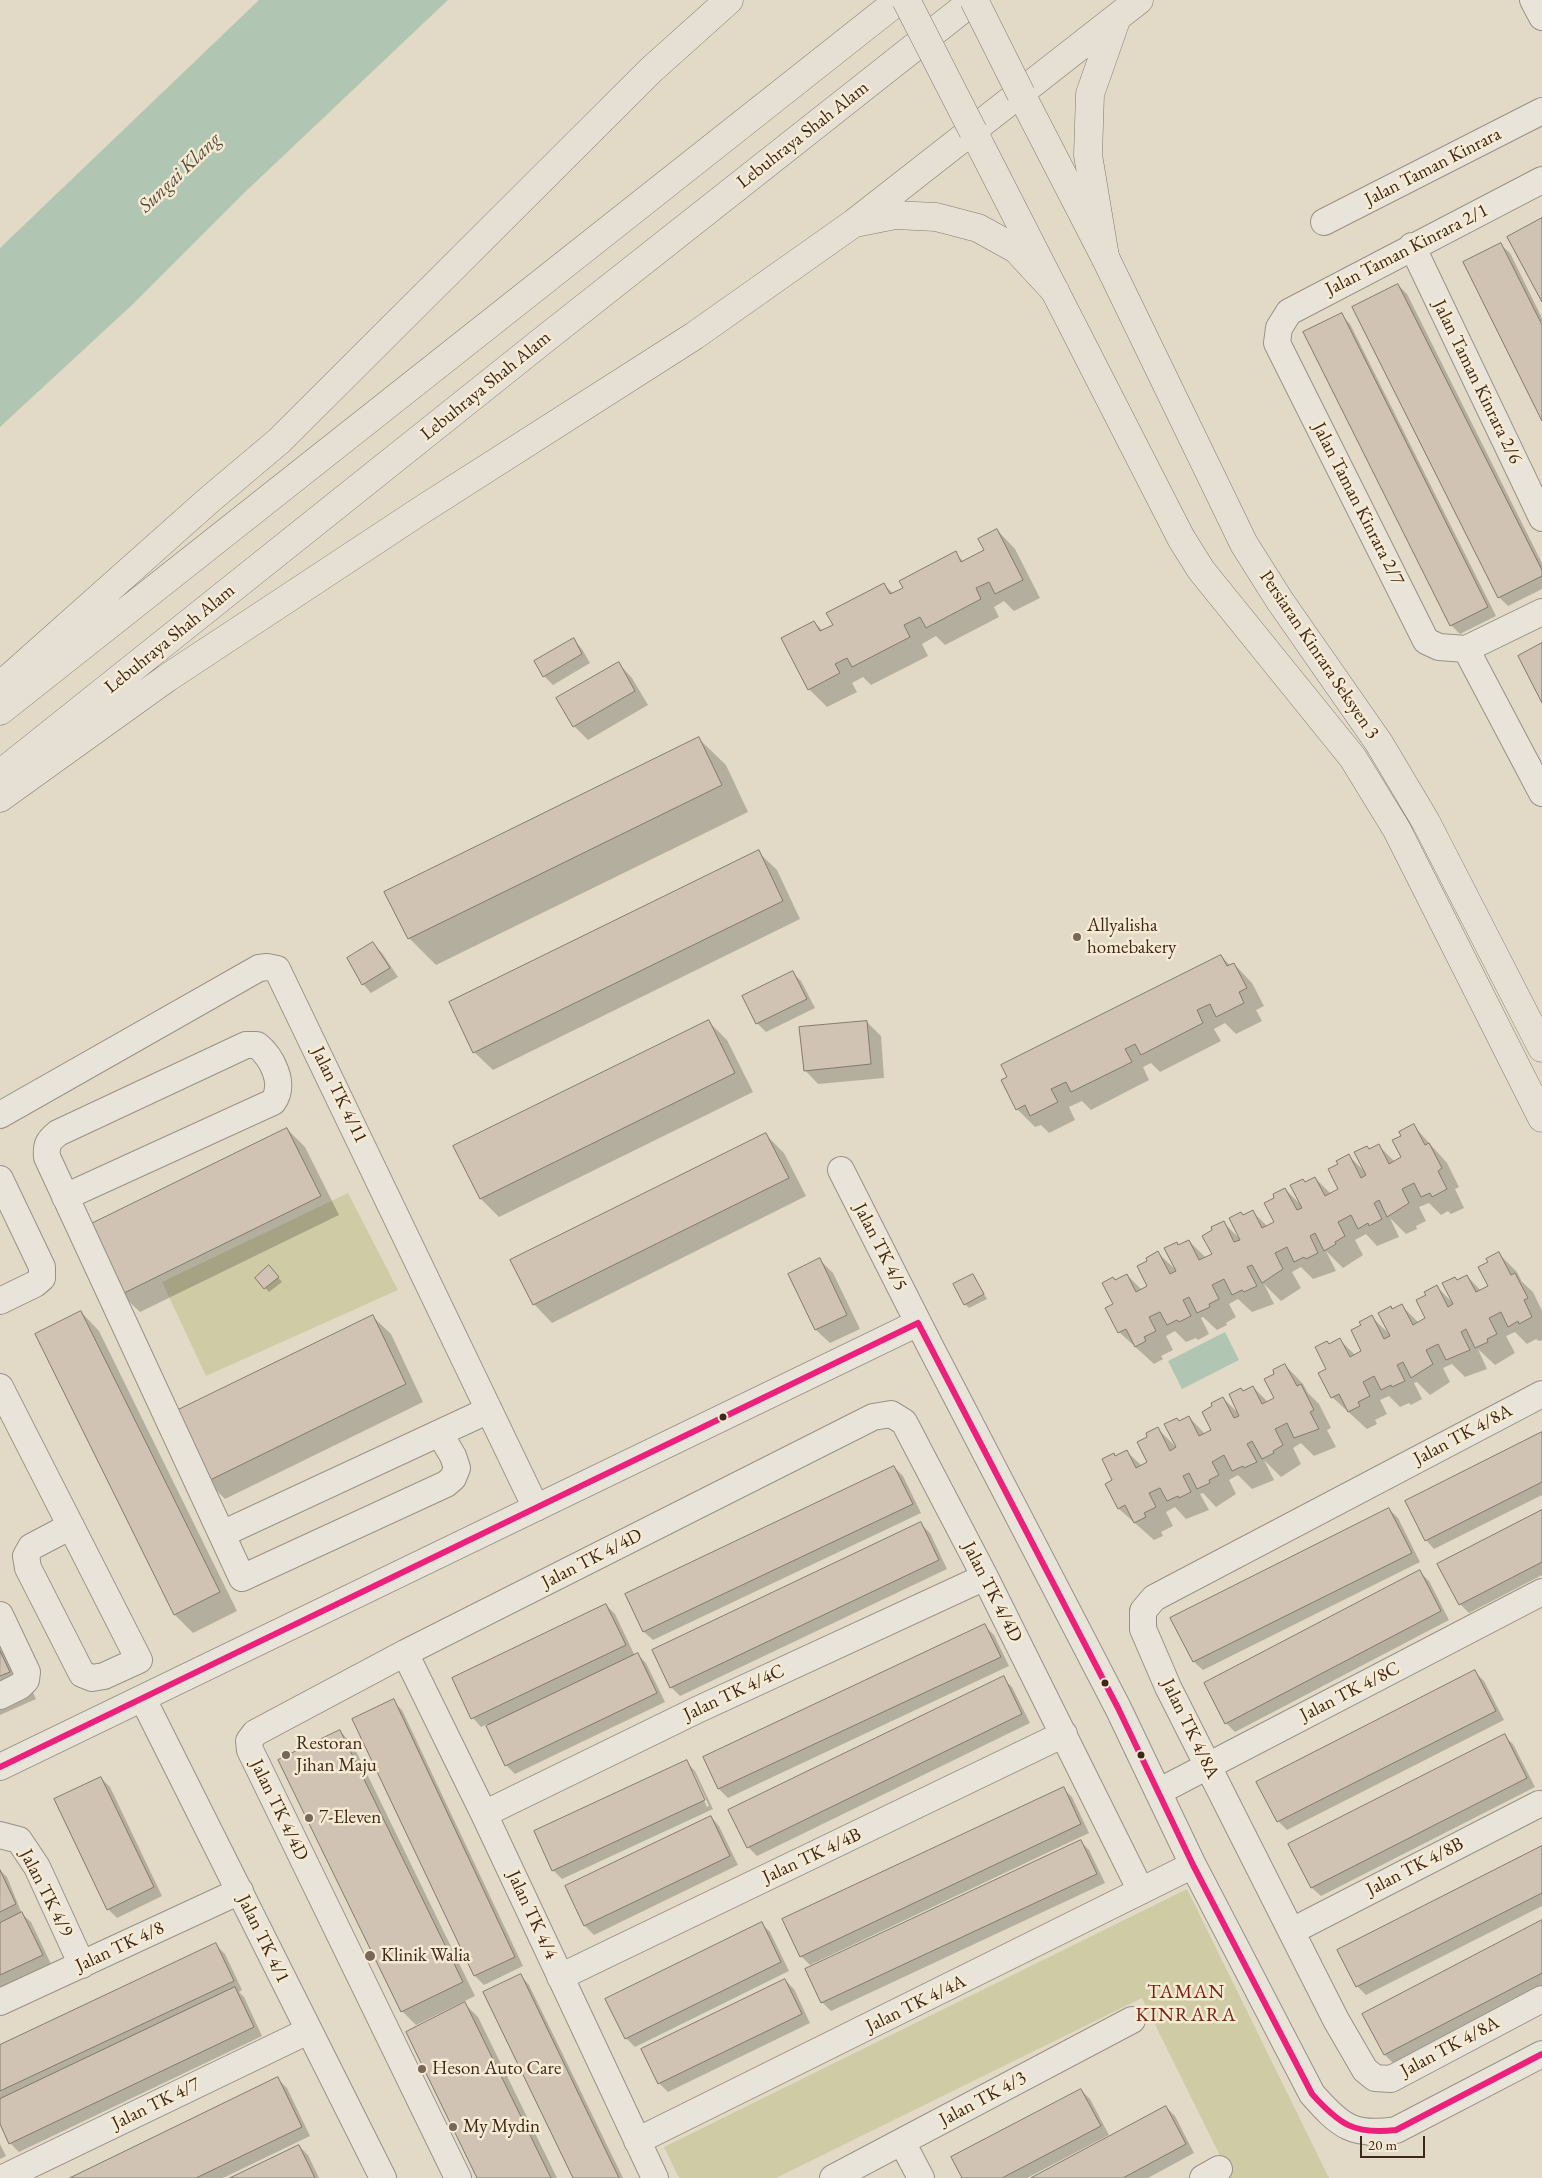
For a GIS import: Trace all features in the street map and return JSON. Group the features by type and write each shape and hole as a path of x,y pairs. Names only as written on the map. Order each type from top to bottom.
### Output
{"main road":[{"path":"0,686 209,500 279,441 651,70 730,0"},
{"path":"0,711 899,0"},
{"name":"Persiaran Kinrara Seksyen 3","path":"906,0 1181,538 1201,570 1353,758 1397,830 1542,1118"},
{"path":"974,0 1105,257"},
{"name":"Lebuhraya Shah Alam","path":"0,774 546,338 974,0"},
{"path":"0,798 167,678 420,511 694,336 854,223 1116,20 1139,0"},
{"path":"1105,257 1088,155 1090,94 1116,20"},
{"path":"854,223 895,215 936,217 978,228 1016,249 1055,291"},
{"name":"Persiaran Kinrara Seksyen 3","path":"1105,257 1244,544 1280,601 1379,743 1412,798 1542,1048"}],"street":[{"path":"1533,0 1542,17"},
{"name":"Jalan Taman Kinrara","path":"1324,222 1542,111"},
{"name":"Jalan Taman Kinrara 2/1","path":"1278,328 1289,312 1412,246 1542,180"},
{"name":"Jalan Taman Kinrara 2/6","path":"1412,246 1542,518"},
{"name":"Jalan Taman Kinrara 2/7","path":"1278,328 1278,343 1426,641 1439,647 1466,649"},
{"path":"1542,612 1466,649 1542,792"},
{"name":"Jalan TK 4/11","path":"0,1115 259,968 277,969 536,1508"},
{"path":"65,1197 273,1102 278,1095 279,1084 266,1053 257,1045 246,1045 58,1133 50,1139 46,1147 47,1157 65,1197 242,1578 446,1484 453,1478 457,1468 453,1456 440,1434"},
{"name":"Jalan TK 4/5","path":"842,1170 918,1323 1118,1708 1193,1865 1312,2094 1331,2116 1352,2129 1375,2133 1396,2130 1542,2054"},
{"path":"0,1179 42,1267 42,1278 35,1284 0,1300"},
{"path":"0,1767 918,1323"},
{"path":"0,1387 71,1526 139,1660 104,1676 92,1678 82,1674 28,1568 26,1556 30,1547 71,1526"},
{"name":"Jalan TK 4/8A","path":"1542,1394 1154,1598 1143,1611 1143,1629 1168,1687 1346,2037 1365,2070 1375,2078 1391,2079 1542,1999"},
{"path":"222,1534 489,1410"},
{"name":"Jalan TK 4/4D","path":"458,2178 250,1750 249,1741 255,1733 405,1653 873,1417 891,1414 904,1422 985,1577 1141,1891"},
{"name":"Jalan TK 4/4C","path":"484,1814 697,1710 985,1577"},
{"name":"Jalan TK 4/8C","path":"1158,1792 1542,1592"},
{"path":"0,1615 27,1672 26,1680 20,1686 0,1696"},
{"name":"Jalan TK 4/4","path":"405,1653 484,1814 655,2178"},
{"name":"Jalan TK 4/1","path":"143,1699 383,2178"},
{"name":"Jalan TK 4/4B","path":"560,1977 1064,1734"},
{"name":"Jalan TK 4/8B","path":"1292,1931 1539,1804"},
{"name":"Jalan TK 4/9","path":"0,1835 19,1840 37,1867 82,1965"},
{"name":"Jalan TK 4/4A","path":"637,2141 1193,1865"},
{"name":"Jalan TK 4/8","path":"0,2002 240,1891"},
{"name":"Jalan TK 4/3","path":"833,2178 1132,2020"},
{"name":"Jalan TK 4/7","path":"3,2178 308,2031"},
{"path":"902,2142 921,2178"}],"shaded area":[{"path":"348,1193 398,1290 206,1376 162,1282"},
{"path":"1187,1889 1329,2178 1231,2178 1142,1998 776,2178 679,2178 664,2147"}],"water":[{"name":"Sungai Klang","path":"259,0 448,0 243,194 132,305 0,427 0,248"},
{"path":"1225,1332 1239,1360 1182,1389 1168,1361"}],"building":[{"path":"1542,218 1542,302 1507,237"},
{"path":"1501,243 1542,325 1542,421 1463,262"},
{"path":"1398,284 1542,570 1542,576 1498,598 1352,307"},
{"path":"1342,313 1488,607 1450,626 1303,332"},
{"path":"997,529 1023,580 995,594 989,582 976,588 981,599 926,628 920,617 904,625 910,637 852,667 847,658 835,664 840,673 808,690 781,638 814,621 820,631 833,625 826,613 884,583 890,594 903,588 899,581 956,551 961,562 984,550 978,539"},
{"path":"574,638 582,654 543,677 534,661"},
{"path":"1542,643 1542,703 1518,656"},
{"path":"619,662 635,691 573,727 556,698"},
{"path":"699,737 722,785 408,939 384,892"},
{"path":"759,850 783,901 473,1053 449,1002"},
{"path":"373,942 390,968 362,985 347,958"},
{"path":"1221,955 1227,966 1234,963 1247,988 1239,992 1244,1003 1216,1017 1210,1004 1197,1010 1203,1023 1141,1055 1135,1044 1125,1049 1132,1062 1071,1092 1066,1082 1051,1089 1058,1102 1030,1116 1025,1105 1016,1110 1001,1080 1007,1077 1001,1065"},
{"path":"793,971 807,999 756,1024 742,996"},
{"path":"709,1020 735,1073 480,1199 453,1146"},
{"path":"867,1021 871,1064 804,1071 799,1027"},
{"path":"1414,1124 1425,1145 1429,1143 1442,1168 1438,1171 1447,1189 1432,1197 1430,1193 1421,1197 1414,1183 1402,1189 1409,1203 1387,1217 1379,1200 1374,1203 1382,1219 1369,1226 1368,1223 1358,1229 1351,1215 1338,1222 1345,1236 1324,1251 1315,1233 1310,1236 1318,1253 1306,1259 1304,1257 1294,1262 1287,1247 1275,1253 1283,1269 1262,1283 1252,1265 1247,1267 1257,1286 1232,1295 1224,1279 1212,1285 1219,1299 1209,1304 1210,1307 1197,1313 1189,1297 1183,1300 1191,1316 1179,1322 1177,1320 1167,1325 1160,1312 1149,1317 1156,1331 1144,1337 1146,1341 1135,1347 1126,1329 1118,1333 1105,1308 1113,1304 1102,1283 1113,1277 1115,1280 1127,1274 1136,1292 1147,1286 1137,1266 1147,1261 1146,1258 1158,1251 1170,1274 1176,1271 1164,1248 1177,1242 1178,1245 1189,1240 1199,1260 1212,1254 1202,1236 1212,1230 1211,1227 1224,1221 1234,1242 1240,1240 1229,1218 1241,1212 1243,1215 1253,1210 1262,1228 1274,1222 1264,1203 1274,1198 1273,1194 1285,1188 1297,1210 1302,1208 1290,1185 1303,1179 1305,1182 1315,1177 1325,1196 1338,1189 1328,1169 1338,1164 1336,1161 1349,1154 1361,1178 1366,1175 1354,1152 1367,1146 1369,1149 1379,1144 1389,1164 1401,1157 1392,1140 1401,1136 1399,1132"},
{"path":"287,1128 321,1196 120,1295 87,1226"},
{"path":"766,1133 789,1178 533,1305 510,1260"},
{"path":"1499,1252 1511,1275 1515,1273 1528,1298 1524,1300 1532,1317 1519,1324 1518,1321 1508,1327 1501,1312 1489,1318 1497,1334 1487,1339 1488,1342 1475,1348 1466,1329 1461,1332 1470,1350 1446,1360 1438,1344 1426,1350 1433,1364 1411,1378 1403,1362 1397,1365 1405,1381 1392,1387 1391,1385 1381,1390 1374,1376 1363,1382 1370,1396 1358,1402 1360,1406 1348,1412 1339,1394 1331,1398 1318,1373 1326,1369 1315,1347 1327,1341 1329,1344 1340,1338 1350,1357 1361,1351 1351,1330 1361,1325 1359,1322 1372,1315 1384,1339 1390,1336 1378,1313 1391,1306 1392,1309 1402,1304 1413,1325 1425,1318 1416,1300 1426,1295 1424,1292 1437,1285 1448,1307 1453,1304 1442,1283 1455,1277 1457,1280 1467,1275 1476,1292 1488,1286 1478,1267 1488,1262 1486,1259"},
{"path":"820,1258 847,1315 815,1330 788,1274"},
{"path":"269,1265 279,1277 264,1289 255,1278"},
{"path":"973,1274 984,1294 964,1305 953,1284"},
{"path":"81,1311 220,1592 174,1615 35,1334"},
{"path":"373,1315 406,1384 206,1482 172,1413"},
{"path":"1285,1364 1297,1386 1301,1384 1314,1410 1310,1412 1319,1429 1294,1438 1287,1423 1275,1429 1283,1445 1273,1451 1274,1453 1262,1459 1252,1441 1247,1444 1257,1462 1232,1471 1224,1455 1212,1462 1219,1475 1209,1480 1210,1483 1197,1489 1189,1473 1183,1476 1191,1492 1179,1498 1178,1496 1167,1501 1160,1488 1149,1493 1156,1507 1144,1513 1146,1517 1134,1523 1125,1505 1118,1509 1105,1484 1112,1480 1102,1459 1114,1453 1115,1456 1127,1450 1136,1468 1147,1462 1137,1442 1147,1437 1146,1433 1158,1427 1170,1451 1176,1447 1164,1424 1177,1418 1179,1421 1189,1416 1199,1436 1211,1430 1202,1412 1212,1406 1211,1403 1223,1397 1234,1418 1239,1416 1229,1394 1241,1388 1243,1391 1253,1386 1262,1404 1274,1398 1264,1379 1274,1374 1273,1370"},
{"path":"1542,1432 1542,1482 1425,1541 1405,1501"},
{"path":"894,1466 913,1504 643,1632 625,1594"},
{"path":"1389,1508 1412,1553 1193,1662 1170,1618"},
{"path":"1542,1510 1542,1562 1459,1605 1437,1564"},
{"path":"921,1522 939,1560 670,1688 652,1650"},
{"path":"1420,1570 1441,1611 1225,1724 1204,1683"},
{"path":"606,1604 626,1645 471,1719 452,1678"},
{"path":"985,1624 1001,1657 718,1789 703,1757"},
{"path":"0,1651 10,1672 0,1676"},
{"path":"638,1653 657,1693 505,1766 486,1726"},
{"path":"1475,1670 1496,1711 1277,1822 1256,1782"},
{"path":"1004,1676 1022,1714 747,1848 728,1810"},
{"path":"394,1699 515,1957 474,1976 352,1719"},
{"path":"340,1730 463,1982 401,2012 278,1760"},
{"path":"1505,1734 1527,1778 1311,1888 1288,1844"},
{"path":"687,1760 705,1800 552,1871 534,1831"},
{"path":"101,1777 154,1887 107,1910 54,1799"},
{"path":"1064,1787 1081,1824 800,1957 782,1919"},
{"path":"711,1816 730,1856 584,1926 565,1886"},
{"path":"1081,1840 1097,1874 821,2003 805,1969"},
{"path":"1542,1846 1542,1893 1356,1987 1337,1950"},
{"path":"0,1870 16,1904 0,1912"},
{"path":"22,1912 43,1955 0,1975 0,1923"},
{"path":"1542,1920 1542,1973 1384,2055 1362,2014"},
{"path":"762,1922 781,1962 625,2039 605,1999"},
{"path":"216,1943 234,1981 0,2091 0,2045"},
{"path":"521,1974 619,2178 573,2178 483,1992"},
{"path":"785,1979 802,2014 658,2084 641,2049"},
{"path":"235,1987 254,2027 9,2144 0,2124 0,2099"},
{"path":"465,2002 551,2178 477,2178 406,2032"},
{"path":"278,2077 302,2127 196,2178 70,2178"},
{"path":"1081,2089 1101,2126 1002,2178 962,2178 951,2157"},
{"path":"1166,2106 1186,2144 1123,2178 1031,2178"},
{"path":"299,2145 315,2178 230,2178"}],"transit line":[{"path":"918,1323 1118,1708 1193,1865 1312,2094 1339,2120 1348,2125 1369,2131 1396,2130 1542,2054"},
{"path":"0,1767 918,1323"}],"place":[{"name":"Allyalisha homebakery","path":"1077,937"},
{"name":"Restoran Jihan Maju","path":"286,1755"},
{"name":"7-Eleven","path":"309,1818"},
{"name":"Klinik Walia","path":"370,1956"},
{"name":"Heson Auto Care","path":"422,2069"},
{"name":"My Mydin","path":"453,2127"}],"district":[{"name":"TAMAN KINRARA","path":"1186,2004"}]}
